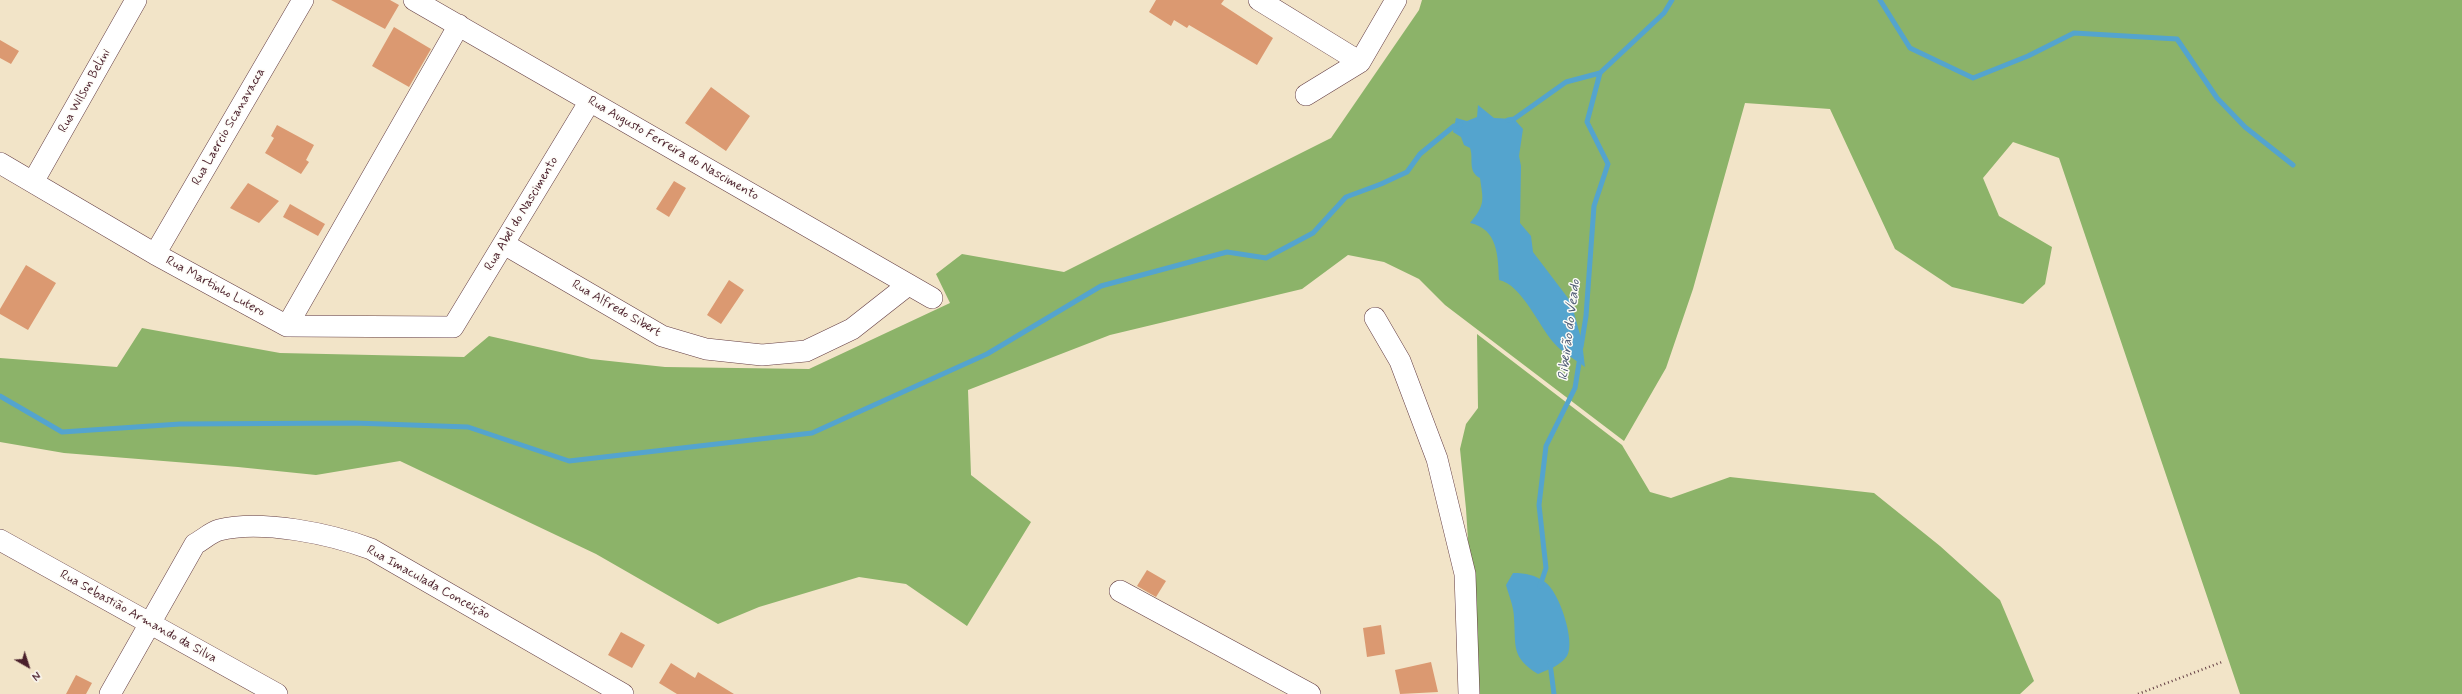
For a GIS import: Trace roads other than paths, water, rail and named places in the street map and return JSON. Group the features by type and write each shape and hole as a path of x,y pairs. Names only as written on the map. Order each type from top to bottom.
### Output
{"street":[{"name":"Rua Wilson Belini","path":"34,182 136,0"},
{"name":"Rua Laercio Scanavacca","path":"155,254 302,0"},
{"name":"Rua Augusto Ferreira do Nascimento","path":"414,0 932,298"},
{"path":"1259,0 1360,62"},
{"path":"1306,94 1360,62 1396,0"},
{"path":"287,326 459,25"},
{"name":"Rua Abel do Nascimento","path":"453,327 590,101"},
{"name":"Rua Martinho Lutero","path":"0,163 155,254 287,326 453,327"},
{"name":"Rua Alfredo Sibert","path":"504,244 662,336 706,349 762,355 806,351 852,329 908,285"},
{"path":"1375,318 1400,362 1437,459 1465,574 1469,694"},
{"name":"Rua Imaculada Conceição","path":"150,623 195,544 218,530 243,526 341,538 371,549 623,694"},
{"name":"Rua Sebastião Armando da Silva","path":"0,540 277,694"},
{"path":"1120,591 1310,694"},
{"path":"110,694 150,623"}],"water":[{"path":"1478,105 1494,118 1514,119 1523,129 1519,156 1521,166 1520,223 1531,236 1533,252 1571,302 1582,342 1585,367 1556,346 1522,297 1507,283 1499,280 1497,253 1491,237 1479,226 1470,223 1479,211 1482,202 1480,178 1476,175 1472,168 1470,148 1464,145 1461,137 1453,132 1456,118 1467,121 1477,117"},
{"path":"1513,573 1534,576 1545,582 1550,587 1556,595 1568,629 1569,649 1567,656 1558,665 1538,674 1523,662 1519,656 1515,644 1514,614 1506,585"}],"waterway":[{"name":"Ribeirão do Veado","path":"1581,347 1586,316 1594,206 1608,164 1587,122 1600,73 1664,13 1672,0"},
{"path":"1880,0 1910,48 1973,78 2028,56 2074,33 2177,39 2217,98 2245,127 2293,165"},
{"path":"1508,120 1514,119 1566,82 1600,73"},
{"path":"0,396 62,432 180,424 354,423 468,427 569,461 812,433 987,354 1101,286 1227,252 1266,258 1313,233 1346,197 1381,184 1407,172 1420,154 1454,126 1461,125"},
{"name":"Ribeirão do Veado","path":"1540,586 1546,568 1539,505 1546,446 1575,388 1580,357"},
{"name":"Ribeirão do Veado","path":"1550,663 1554,694"}]}
